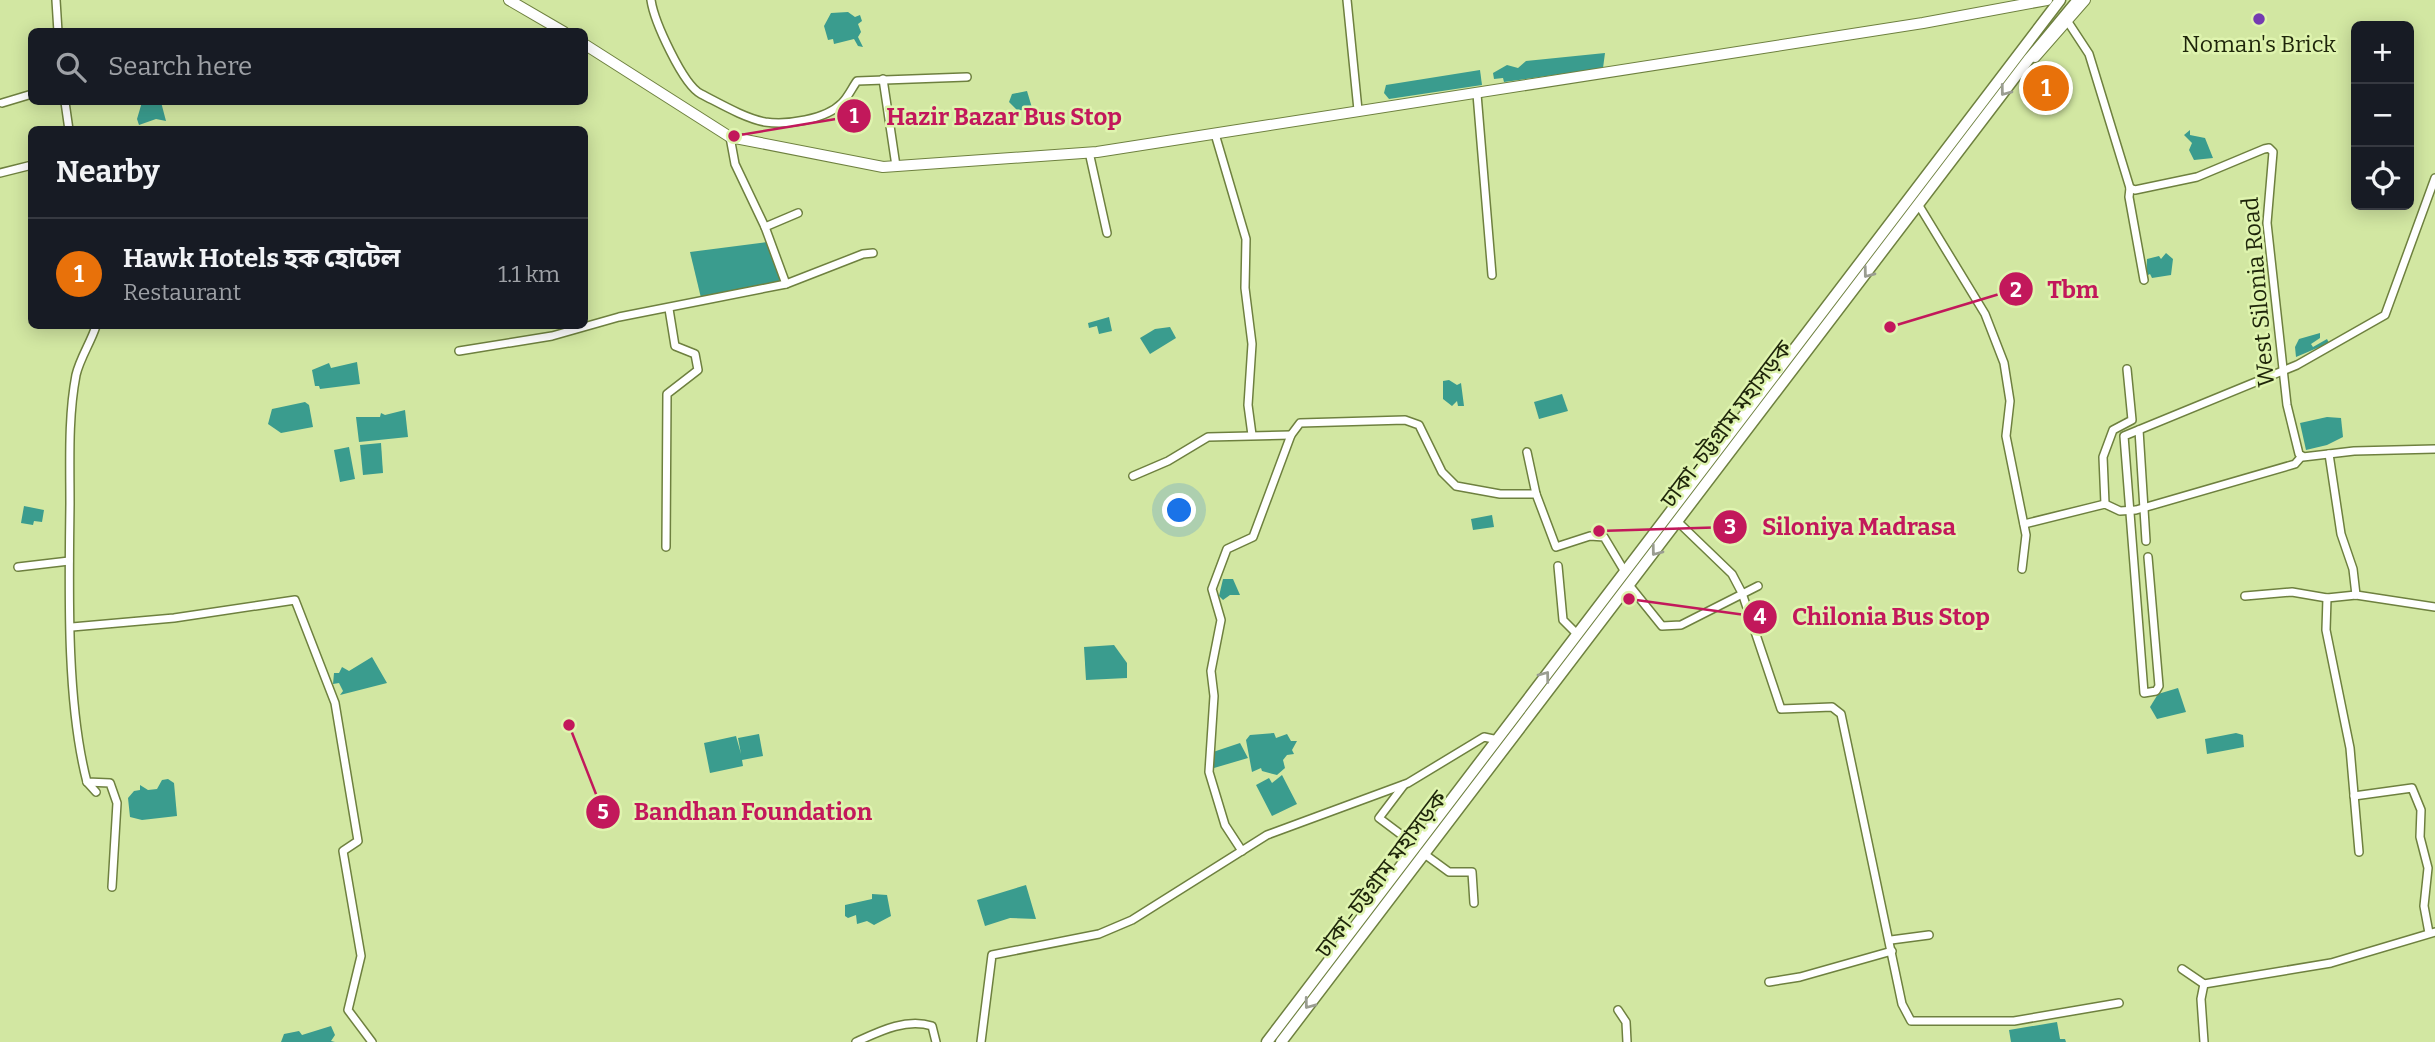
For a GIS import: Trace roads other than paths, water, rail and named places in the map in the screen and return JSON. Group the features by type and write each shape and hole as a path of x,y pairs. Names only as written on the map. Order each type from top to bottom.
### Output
{"highway":[{"name":"ঢাকা-চট্টগ্রাম মহাসড়ক","path":"1267,1042 1629,585 1773,398 1918,204 2022,59 2060,0"},
{"name":"ঢাকা-চট্টগ্রাম মহাসড়ক","path":"1281,1042 1498,740 1751,404 2022,59 2078,0"},
{"path":"1762,390 1764,399 1773,398"},
{"path":"1751,404 1761,403 1761,413"}],"main road":[{"path":"509,0 557,28"},
{"path":"588,47 730,137 883,167 1088,152 1215,134 1923,23 2047,0"},
{"path":"2022,59 2054,0"},
{"path":"2022,59 2043,50 2085,0"},
{"path":"2035,2 2042,4 2045,13"}],"street":[{"path":"56,0 58,28"},
{"path":"651,0 658,30 700,94 764,122 795,121 824,114 839,106 857,81 967,77"},
{"path":"1347,0 1358,110"},
{"path":"2068,22 2089,54 2130,188 2129,197 2144,280"},
{"path":"883,79 896,166"},
{"path":"1478,94 1492,275"},
{"path":"2,103 28,95"},
{"path":"65,105 68,126"},
{"path":"1215,134 1247,239 1245,288 1252,344 1248,405 1252,435"},
{"path":"730,137 735,164 765,227 786,284"},
{"name":"West Silonia Road","path":"2130,188 2135,190 2197,177 2269,148 2274,159 2267,194 2267,223 2293,439 2302,456"},
{"path":"1088,152 1107,233"},
{"path":"0,173 28,166"},
{"path":"2148,557 2159,687 2156,691 2144,692 2123,436 2320,354 2385,315 2435,178"},
{"path":"1918,204 1985,314 1999,347 2010,401 2006,436 2026,535 2022,569"},
{"path":"765,227 798,213"},
{"path":"588,325 786,284 863,254 873,253"},
{"path":"666,547 667,394 698,370 695,355 675,345 669,309"},
{"path":"95,329 76,373 70,423 69,561 75,698 87,782 96,792"},
{"path":"459,351 574,329"},
{"path":"2105,504 2103,457 2113,430 2132,421 2127,369"},
{"path":"1242,851 1225,825 1209,772 1214,696 1211,671 1221,620 1212,589 1227,549 1253,537 1295,428 1306,421 1405,420 1422,429 1442,472 1456,486 1500,494 1536,494"},
{"path":"2139,430 2146,541"},
{"path":"1133,476 1168,461 1208,438 1291,436"},
{"path":"2024,524 2105,504 2120,512 2143,508 2295,464 2302,456 2435,449"},
{"path":"1527,452 1536,494 1556,547 1590,536 1604,537 1625,572"},
{"path":"2329,454 2341,534 2353,569 2356,596"},
{"path":"1678,522 1732,575 1742,593 1781,709 1832,707 1841,714 1891,940 1902,1004 1915,1024 2014,1021 2119,1003"},
{"path":"18,567 69,561"},
{"path":"1558,566 1563,620 1578,635"},
{"path":"1629,585 1662,626 1667,628 1681,625 1758,586"},
{"path":"2245,596 2292,592 2327,598 2356,596 2435,607"},
{"path":"2327,598 2326,630 2350,748 2359,852"},
{"path":"72,628 174,618 295,600 335,704 358,841 343,851 361,956 348,1010 372,1042"},
{"path":"981,1042 992,956 1099,934 1132,920 1267,835 1404,785 1485,737 1498,740"},
{"path":"87,782 110,783 115,789 117,803 112,887"},
{"path":"1404,785 1379,818 1449,872 1472,872 1474,903"},
{"path":"2182,969 2204,984 2331,963 2432,933 2424,906 2428,868 2420,837 2421,810 2412,788 2354,796"},
{"path":"1891,940 1929,935"},
{"path":"1769,982 1800,977 1892,951"},
{"path":"2204,984 2201,999 2204,1042"},
{"path":"1618,1010 1626,1022 1628,1042"},
{"path":"856,1042 916,1022 932,1026 936,1042"}],"water":[{"path":"848,12 855,17 860,15 862,21 858,24 861,32 858,37 863,47 858,46 854,39 834,44 833,39 828,40 824,26 831,13"},
{"path":"1605,53 1603,68 1504,82 1503,78 1494,79 1493,73 1507,65 1518,68 1526,61"},
{"path":"1480,70 1482,85 1389,99 1384,93 1386,85"},
{"path":"1027,91 1033,111 1018,111 1009,102 1012,94"},
{"path":"141,105 162,105 166,121 156,119 139,125 137,119"},
{"path":"2190,130 2190,135 2205,138 2213,158 2194,160 2189,150 2192,143 2184,135"},
{"path":"767,242 785,280 702,302 690,252"},
{"path":"2166,253 2173,259 2171,275 2152,278 2150,274 2146,276 2147,259 2159,256 2161,259"},
{"path":"1109,317 1112,331 1099,334 1097,326 1089,328 1088,323"},
{"path":"1170,327 1176,338 1150,354 1140,338 1155,329"},
{"path":"2320,333 2320,338 2311,344 2313,347 2327,339 2329,343 2296,357 2295,347 2299,339"},
{"path":"357,362 360,384 320,389 315,386 312,370 329,363 331,368"},
{"path":"1449,380 1457,385 1461,383 1464,406 1458,406 1457,401 1452,406 1443,399 1443,381"},
{"path":"1562,394 1568,411 1539,419 1534,402"},
{"path":"305,402 309,405 313,427 281,433 268,424 272,409"},
{"path":"405,410 408,437 359,442 356,417 380,417 381,413 385,415"},
{"path":"2327,417 2341,418 2343,437 2327,445 2306,450 2300,423"},
{"path":"381,443 383,473 363,475 360,445"},
{"path":"349,447 355,479 340,482 334,450"},
{"path":"24,506 44,510 42,522 34,521 33,525 21,523"},
{"path":"1492,515 1494,527 1473,530 1471,519"},
{"path":"1223,579 1233,579 1240,595 1230,595 1223,600 1219,596"},
{"path":"1114,645 1127,663 1127,678 1086,680 1084,647"},
{"path":"372,657 387,683 340,695 343,691 339,683 333,684 334,673 339,673 342,667 349,671"},
{"path":"2178,688 2186,712 2157,719 2150,707 2158,694"},
{"path":"1274,733 1276,738 1287,734 1291,741 1297,741 1292,750 1294,754 1287,755 1283,760 1285,768 1277,775 1262,771 1261,768 1252,772 1246,740 1250,735"},
{"path":"2236,733 2243,735 2244,747 2207,754 2205,739"},
{"path":"759,734 763,756 742,760 743,766 710,773 704,743 736,736 741,754 738,738"},
{"path":"1240,743 1248,758 1214,768 1213,752"},
{"path":"1282,775 1297,804 1272,816 1256,785 1269,778 1272,783"},
{"path":"168,779 174,783 177,816 142,820 130,817 128,798 134,791 140,790 140,785 148,790 157,789 162,780"},
{"path":"1026,885 1036,919 1010,918 985,926 977,900"},
{"path":"872,894 887,895 891,916 874,925 867,921 857,924 856,915 848,918 845,916 845,905 872,899"},
{"path":"2057,1022 2060,1039 2065,1039 2066,1042 2011,1042 2009,1030"},
{"path":"331,1026 335,1035 331,1041 335,1042 281,1042 284,1034 299,1031 302,1035"}],"place":[{"name":"Noman's Brick","path":"2259,19"},
{"name":"Hawk Hotels হক হোটেল","path":"2046,88"},
{"name":"Hazir Bazar Bus Stop","path":"734,136"},
{"name":"Tbm","path":"1890,327"},
{"name":"Siloniya Madrasa","path":"1599,531"},
{"name":"Chilonia Bus Stop","path":"1629,599"},
{"name":"Bandhan Foundation","path":"569,725"}]}
